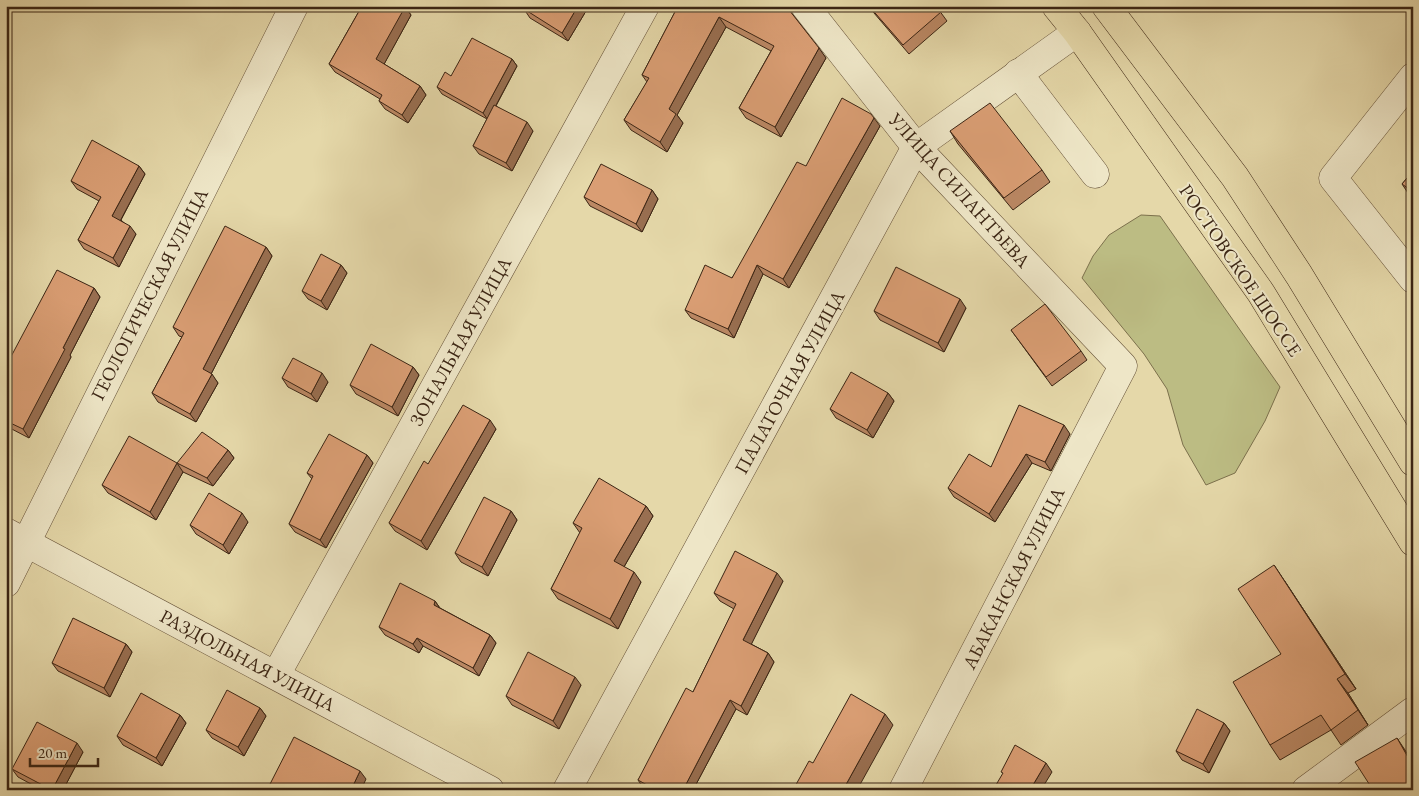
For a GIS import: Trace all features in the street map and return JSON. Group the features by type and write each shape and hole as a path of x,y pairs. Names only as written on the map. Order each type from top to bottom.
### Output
{"highway":[{"name":"РОСТОВСКОЕ ШОССЕ","path":"1056,6 1077,32 1261,293 1413,542"},
{"path":"1106,6 1235,177 1299,275 1413,461"}],"street":[{"name":"ГЕОЛОГИЧЕСКАЯ УЛИЦА","path":"6,583 16,537 294,6"},
{"name":"ЗОНАЛЬНАЯ УЛИЦА","path":"276,675 645,6"},
{"name":"УЛИЦА СИЛАНТЬЕВА","path":"805,6 916,148 1123,366"},
{"name":"ПАЛАТОЧНАЯ УЛИЦА","path":"567,790 916,148 1077,32"},
{"path":"1018,74 1094,174"},
{"path":"1413,77 1333,178 1413,279"},
{"name":"АБАКАНСКАЯ УЛИЦА","path":"903,790 1123,366"},
{"name":"РАЗДОЛЬНАЯ УЛИЦА","path":"16,537 490,790"},
{"path":"1306,790 1413,711"}],"green space":[{"path":"1141,215 1160,216 1280,387 1265,421 1235,473 1206,485 1183,445 1167,389 1144,354 1082,278 1093,256 1109,235"}],"building":[{"path":"362,6 405,7 376,59 420,86 402,115 379,101 382,95 329,64"},
{"path":"526,6 578,6 562,33 524,9"},
{"path":"673,6 786,6 819,48 775,127 739,108 774,46 719,17 669,109 676,114 660,142 624,120 649,78 642,75 677,8"},
{"path":"869,6 936,6 941,12 903,45"},
{"path":"472,38 512,59 483,113 437,87 445,72 451,76"},
{"path":"842,98 871,114 874,118 783,279 757,265 728,329 685,310 705,265 732,278 797,162 806,166"},
{"path":"990,103 1042,170 1004,198 950,131"},
{"path":"494,105 527,122 506,163 473,146"},
{"path":"92,140 139,166 112,216 130,226 113,258 78,240 101,197 71,181"},
{"path":"601,164 652,190 636,224 584,197"},
{"path":"1413,171 1413,192 1402,184"},
{"path":"225,226 266,247 203,369 212,374 190,414 152,393 184,333 173,327"},
{"path":"321,254 341,265 321,301 302,291"},
{"path":"896,267 960,299 938,343 874,311"},
{"path":"57,270 94,288 63,348 65,349 23,429 6,421 6,366"},
{"path":"1045,304 1081,351 1046,377 1011,330"},
{"path":"371,344 413,367 392,407 350,385"},
{"path":"293,358 322,373 311,394 282,378"},
{"path":"851,372 888,393 867,430 830,409"},
{"path":"463,405 490,420 421,541 389,523 424,461 428,464"},
{"path":"1019,405 1064,425 1045,462 1026,454 989,514 948,488 969,454 991,467"},
{"path":"202,432 228,450 207,478 177,463"},
{"path":"329,434 367,455 320,540 289,524 313,476 307,473"},
{"path":"129,436 177,463 150,512 102,485"},
{"path":"599,478 646,506 614,561 634,572 610,619 551,589 582,528 573,523"},
{"path":"209,493 242,513 223,545 190,525"},
{"path":"484,497 511,511 482,567 455,553"},
{"path":"735,551 777,573 743,640 768,653 741,706 730,700 683,790 656,790 638,780 686,688 693,692 736,604 714,593"},
{"path":"1274,565 1345,674 1337,679 1358,710 1331,730 1321,715 1270,745 1233,682 1281,654 1238,589"},
{"path":"400,583 435,601 434,605 490,635 473,668 417,638 413,644 379,627"},
{"path":"73,618 126,644 104,688 52,663"},
{"path":"528,652 575,677 553,721 506,696"},
{"path":"227,690 260,708 238,747 206,730"},
{"path":"141,693 180,715 156,758 117,736"},
{"path":"851,694 885,714 843,790 793,790 809,761 813,763"},
{"path":"1197,709 1224,723 1203,764 1176,751"},
{"path":"37,722 77,743 52,790 12,769"},
{"path":"294,737 360,771 351,790 267,790"},
{"path":"1397,738 1413,766 1413,790 1373,790 1355,762"},
{"path":"1015,745 1046,763 1030,790 993,790 1003,773 1001,772"}]}
